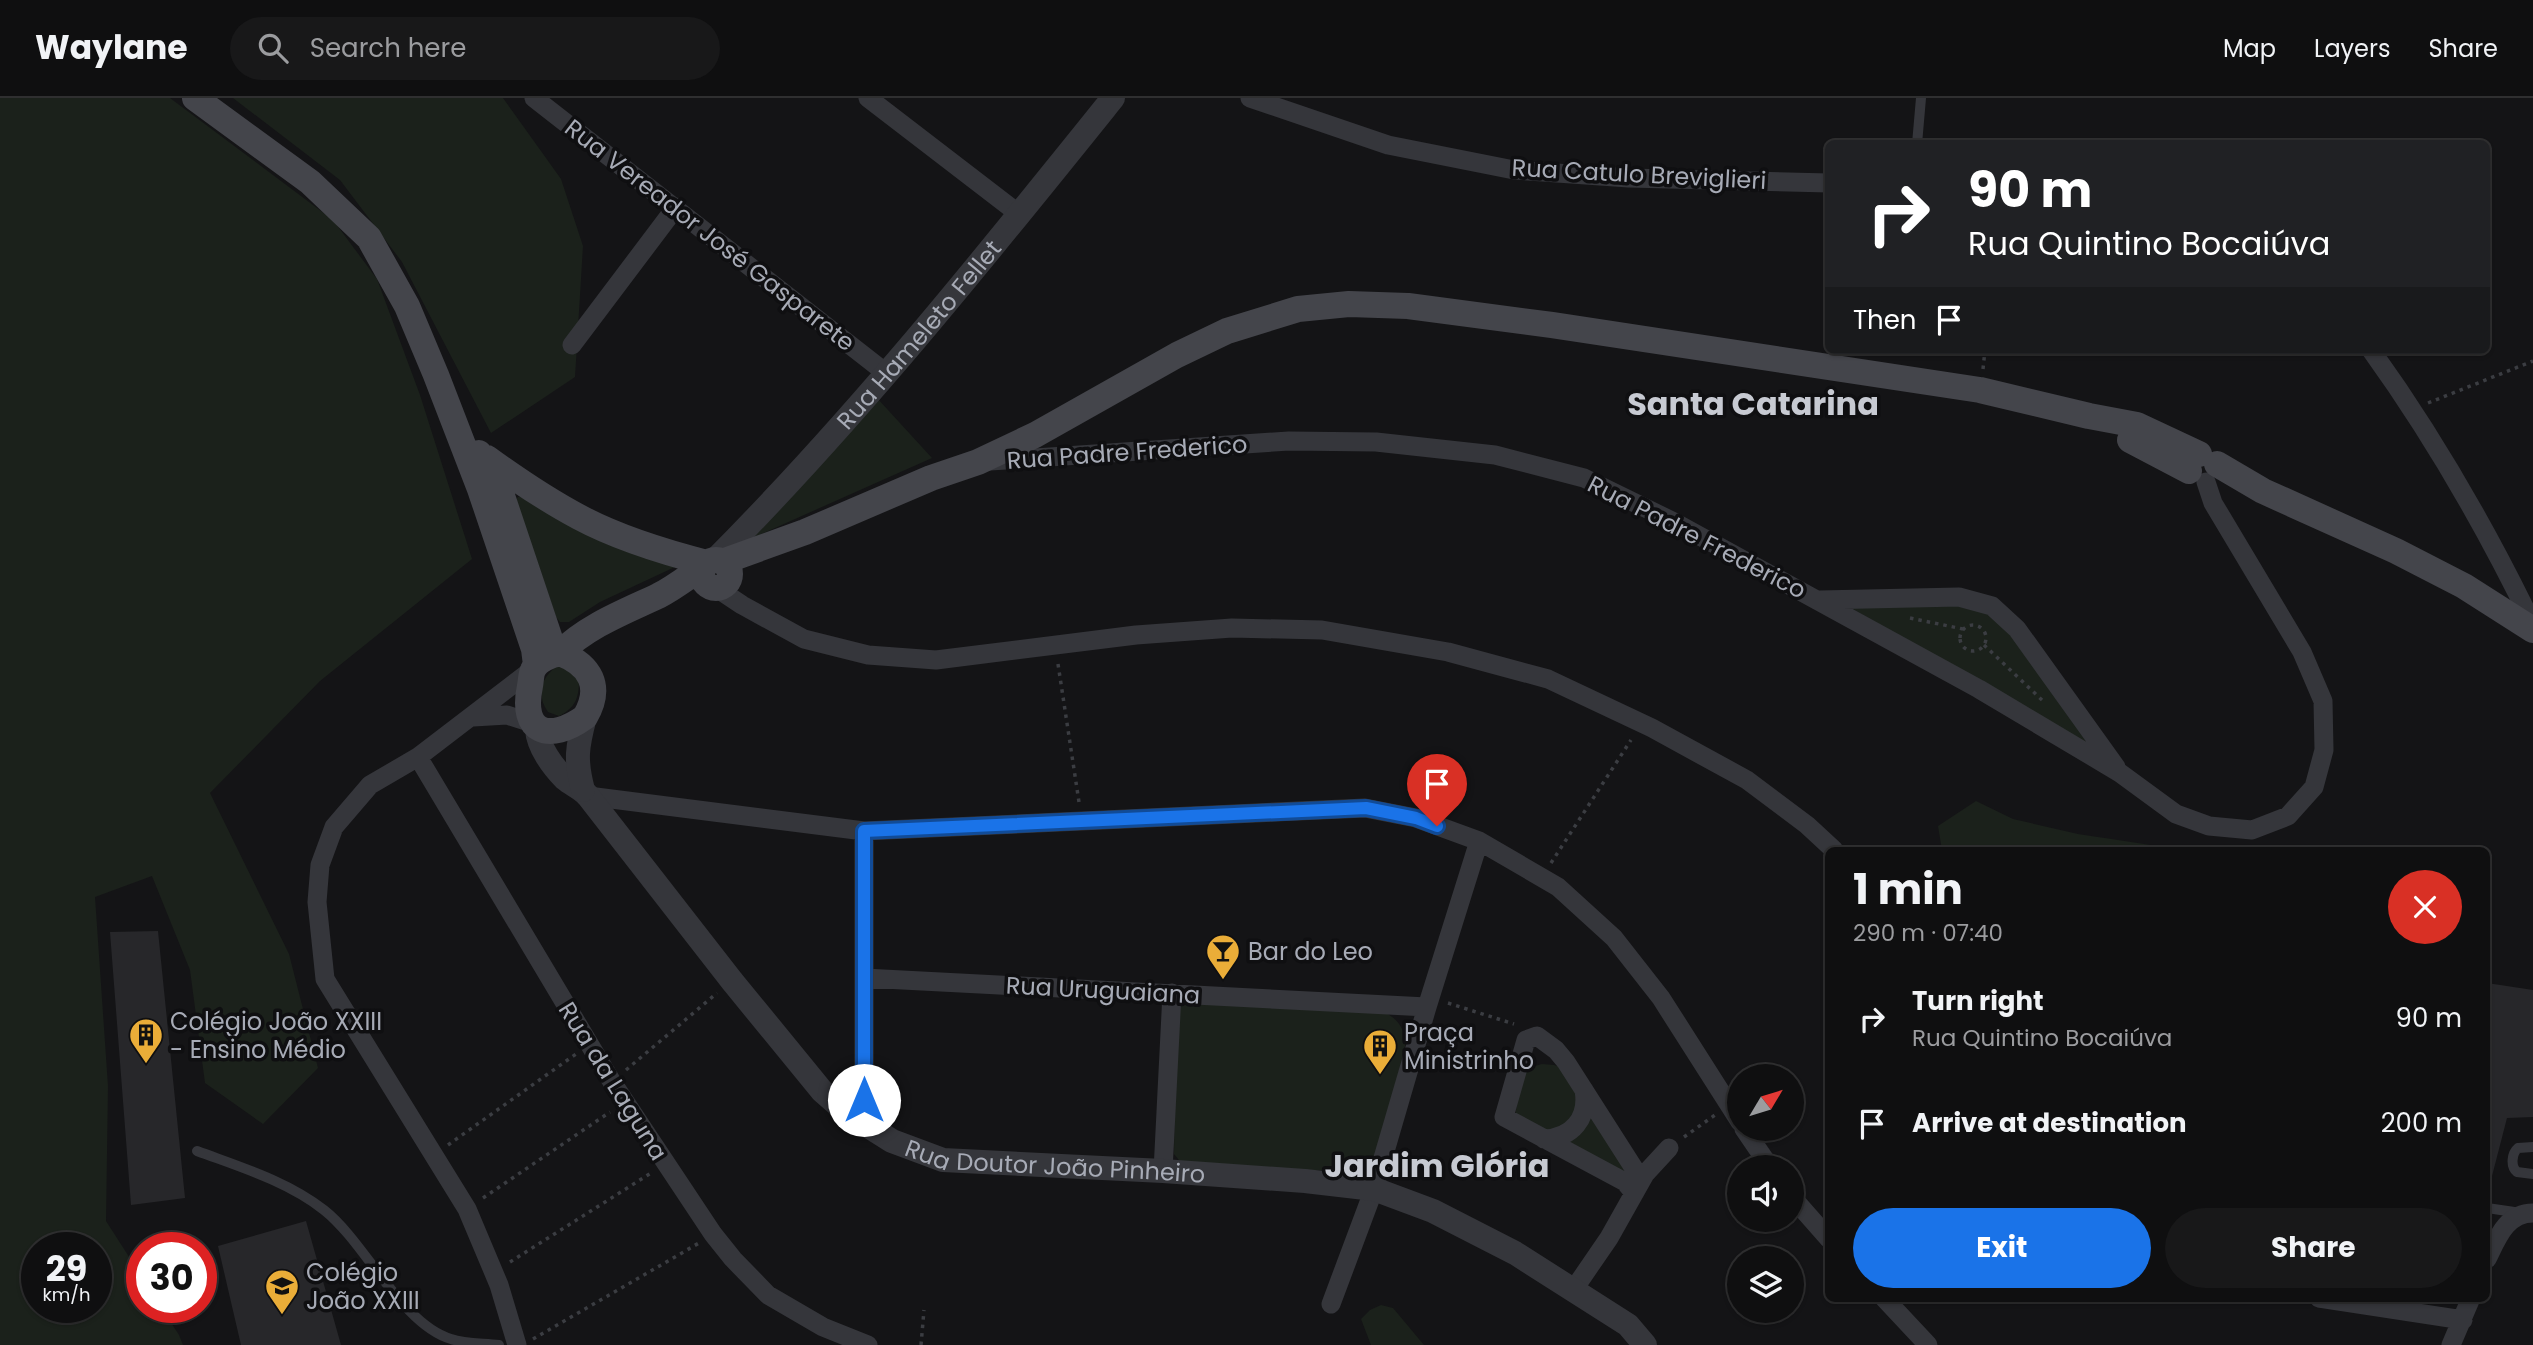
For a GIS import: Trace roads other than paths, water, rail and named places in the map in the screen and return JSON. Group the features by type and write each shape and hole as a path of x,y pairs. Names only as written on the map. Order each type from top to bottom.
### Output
{"main road":[{"path":"195,98 310,182 369,238 407,306 447,402 534,649 546,660 575,659 585,667 592,684 590,704 585,717 562,730 548,732 535,727 528,705 546,660 571,641 613,617 775,542 978,461 1046,429 1177,355 1227,331 1298,309 1349,304 1408,306 1552,325 1980,390 2089,416 2204,470 2263,491 2408,557 2464,586 2533,628"},
{"path":"447,402 499,486 546,660"},
{"path":"479,453 577,517 715,572"},
{"path":"585,667 599,635 613,617"}],"street":[{"name":"Rua Vereador José Gasparete","path":"534,98 886,373"},
{"path":"868,98 1020,214"},
{"name":"Rua Hameleto Fellet","path":"715,572 755,519 886,373 1020,214 1113,98"},
{"name":"Rua Catulo Breviglieri","path":"1250,98 1388,145 1514,170 1629,178 1825,183"},
{"path":"572,345 676,207"},
{"path":"2374,354 2413,410 2508,573 2533,628"},
{"name":"Rua Padre Frederico","path":"978,461 1290,441 1376,442 1495,455 1584,478 1676,523 1819,600 1979,689 2120,773"},
{"path":"1819,600 1959,597 1992,606 2017,629 2120,773 2176,814 2209,826 2252,830 2288,816 2314,787 2324,750 2323,701 2302,652 2219,514 2204,470"},
{"path":"715,572 742,605 804,639 868,655 936,660 1136,635 1232,628 1322,630 1448,652 1548,679 1642,724 1747,780 1832,847"},
{"path":"519,1345 467,1209 325,979 317,902 320,865 334,827 370,785 418,758 546,660"},
{"path":"473,717 507,715 535,727"},
{"name":"Rua Doutor João Pinheiro","path":"585,717 577,750 577,766 586,793"},
{"name":"Rua Doutor João Pinheiro","path":"535,727 545,752 566,779 586,793 732,981 822,1091 864,1125 892,1141 943,1160 1163,1171 1305,1181 1374,1189 1433,1211 1515,1253 1628,1325 1645,1345"},
{"name":"Rua da Laguna","path":"418,758 612,1082 713,1234 768,1295 823,1327 868,1345"},
{"path":"586,793 864,831 1366,808 1416,818 1479,841 1558,887 1614,938 1661,998 1727,1104"},
{"path":"864,831 864,1125"},
{"path":"1331,1304 1374,1189 1428,1002 1479,841"},
{"name":"Rua Uruguaiana","path":"864,978 1428,1002"},
{"path":"1163,1171 1172,993"},
{"path":"1536,1038 1556,1050 1635,1170 1637,1189 1504,1117 1525,1040 1536,1038"},
{"path":"1544,1139 1564,1135 1574,1129 1586,1109 1584,1090"},
{"path":"1574,1289 1609,1238 1647,1170 1669,1148"},
{"path":"1804,1211 1825,1234"},
{"path":"2490,1253 2505,1224 2529,1213"},
{"path":"1888,1302 1928,1345"},
{"path":"2345,1302 2463,1320"},
{"path":"2451,1345 2470,1302"}],"lane":[{"path":"1917,140 1921,98"},
{"path":"2533,1147 2518,1147 2513,1164 2517,1172 2533,1174"},
{"path":"197,1151 275,1180 324,1210 361,1249 416,1320 446,1342 499,1345"},
{"path":"2490,1208 2529,1213"}],"place":[{"name":"Bar do Leo","path":"1223,981"},
{"name":"Colégio João XXIII - Ensino Médio","path":"146,1065"},
{"name":"Praça Ministrinho","path":"1380,1076"},
{"name":"Colégio João XXIII","path":"282,1316"}],"district":[{"name":"Santa Catarina","path":"1753,403"},
{"name":"Jardim Glória","path":"1437,1165"}]}
